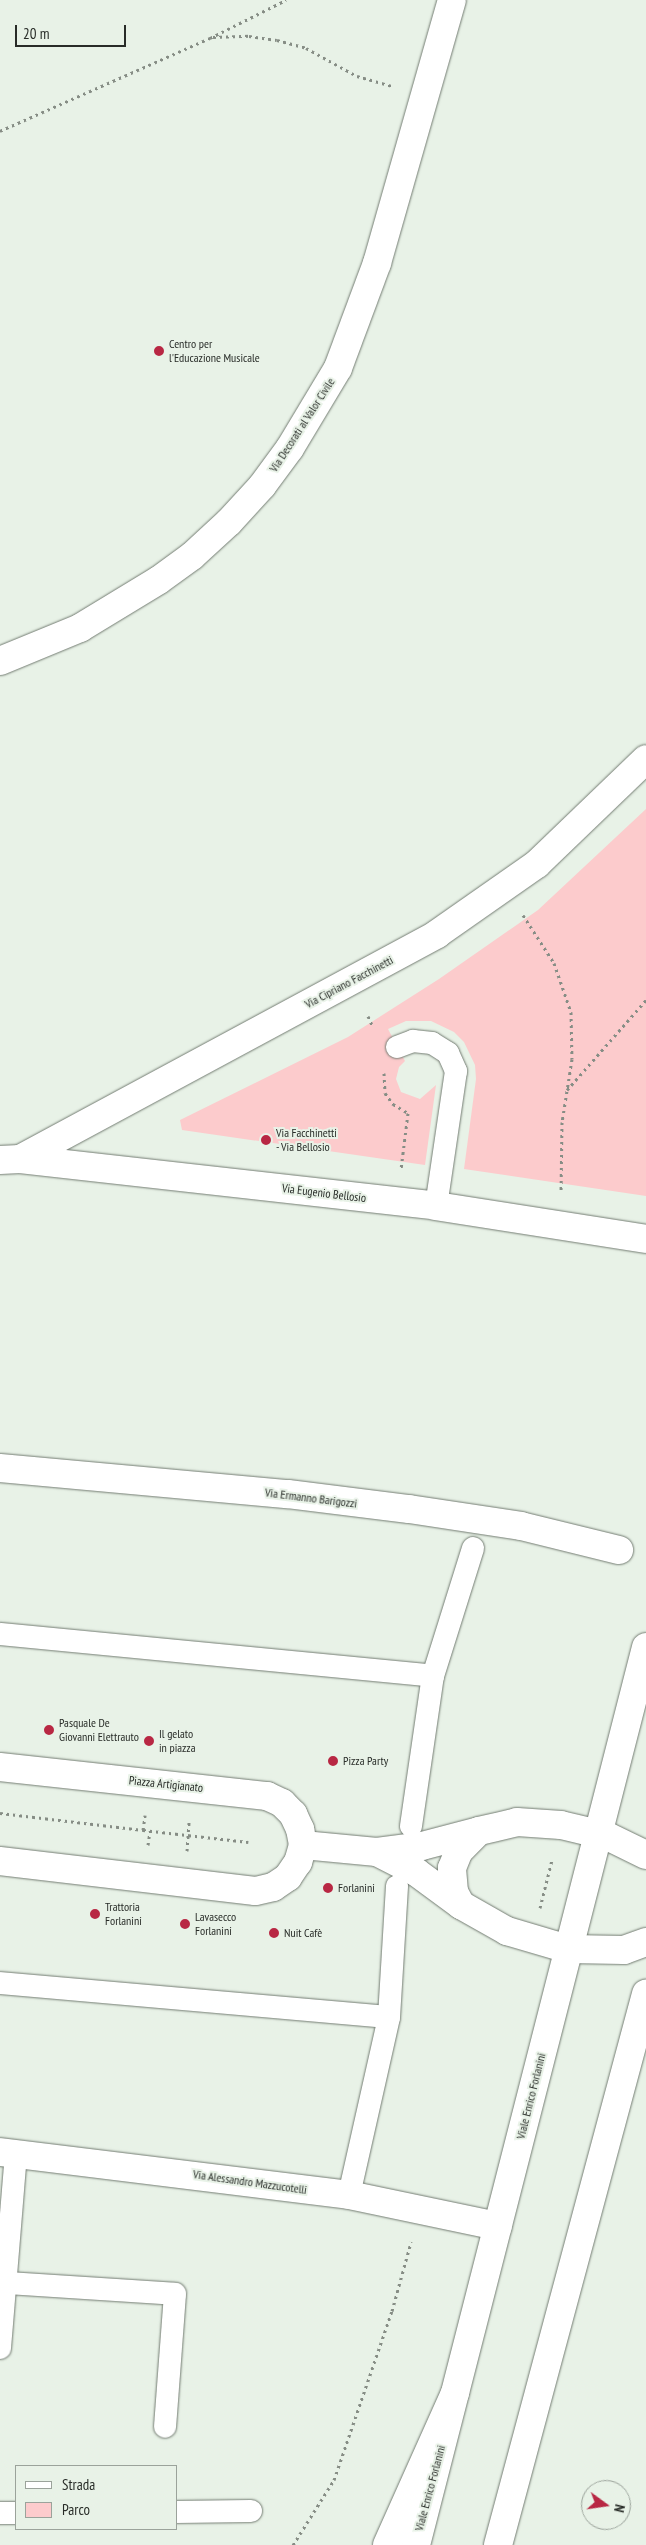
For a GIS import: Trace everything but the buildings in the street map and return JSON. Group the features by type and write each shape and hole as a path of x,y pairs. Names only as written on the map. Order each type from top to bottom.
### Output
{"main road":[{"name":"Via Decorati al Valor Civile","path":"0,661 80,628 152,586 192,556 262,486 290,448 338,368 377,263 452,0"},
{"name":"Via Cipriano Facchinetti","path":"10,1160 438,934 537,864 646,759"},
{"name":"Via Eugenio Bellosio","path":"10,1160 436,1206 646,1239"},
{"name":"Via Ermanno Barigozzi","path":"0,1468 288,1494 427,1512 521,1526 619,1550"},
{"name":"Viale Enrico Forlanini","path":"416,2545 646,1647"},
{"name":"Piazza Artigianato","path":"0,1767 267,1796 282,1803 293,1814 303,1845"},
{"path":"0,1861 255,1891 273,1887 288,1877 298,1862 303,1845 377,1852 422,1846 527,1821 598,1833 625,1843 646,1855"},
{"path":"462,1905 454,1892 452,1868 459,1851 479,1831"},
{"path":"377,1852 416,1872 462,1905 507,1931 568,1949 624,1950 646,1942"},
{"path":"498,2545 646,1994"},
{"name":"Via Alessandro Mazzucotelli","path":"8,2152 349,2195 498,2226"},
{"path":"387,2545 455,2393"},
{"path":"396,2545 455,2393"}],"lane":[{"path":"397,1047 413,1041 432,1042 448,1053 456,1071 436,1206"},
{"path":"411,1826 433,1676 473,1548"},
{"path":"0,1634 433,1676"},
{"path":"349,2195 388,2017 397,1886"},
{"path":"0,1983 388,2017"},
{"path":"0,2348 7,2283 8,2152"},
{"path":"7,2283 175,2294 165,2427"},
{"path":"178,2512 251,2511"},
{"path":"0,2513 15,2513"}],"path":[{"path":"0,131 210,38 286,0"},
{"path":"210,38 249,36 277,40 306,48 358,76 426,96"},
{"path":"521,913 554,963 571,1012 572,1059 561,1129 561,1191"},
{"path":"566,1090 646,1000"},
{"path":"368,1016 376,1033"},
{"path":"384,1068 385,1093 393,1104 408,1113 401,1169"},
{"path":"143,1830 147,1805"},
{"path":"0,1814 248,1842"},
{"path":"538,1912 552,1860"},
{"path":"293,2545 334,2480 392,2311 412,2239"}],"green space":[{"path":"646,809 646,1196 464,1169 476,1079 475,1065 464,1042 454,1032 431,1021 406,1021 388,1029 405,1061 399,1067 396,1079 401,1092 420,1099 436,1085 425,1165 182,1130 180,1120 348,1037 439,979 538,910"}],"place":[{"name":"Centro per l'Educazione Musicale","path":"159,351"},
{"name":"Via Facchinetti - Via Bellosio","path":"266,1140"},
{"name":"Pasquale De Giovanni Elettrauto","path":"49,1730"},
{"name":"Il gelato in piazza","path":"149,1741"},
{"name":"Pizza Party","path":"333,1761"},
{"name":"Forlanini","path":"328,1888"},
{"name":"Trattoria Forlanini","path":"95,1914"},
{"name":"Lavasecco Forlanini","path":"185,1924"},
{"name":"Nuit Cafè","path":"274,1933"}]}
